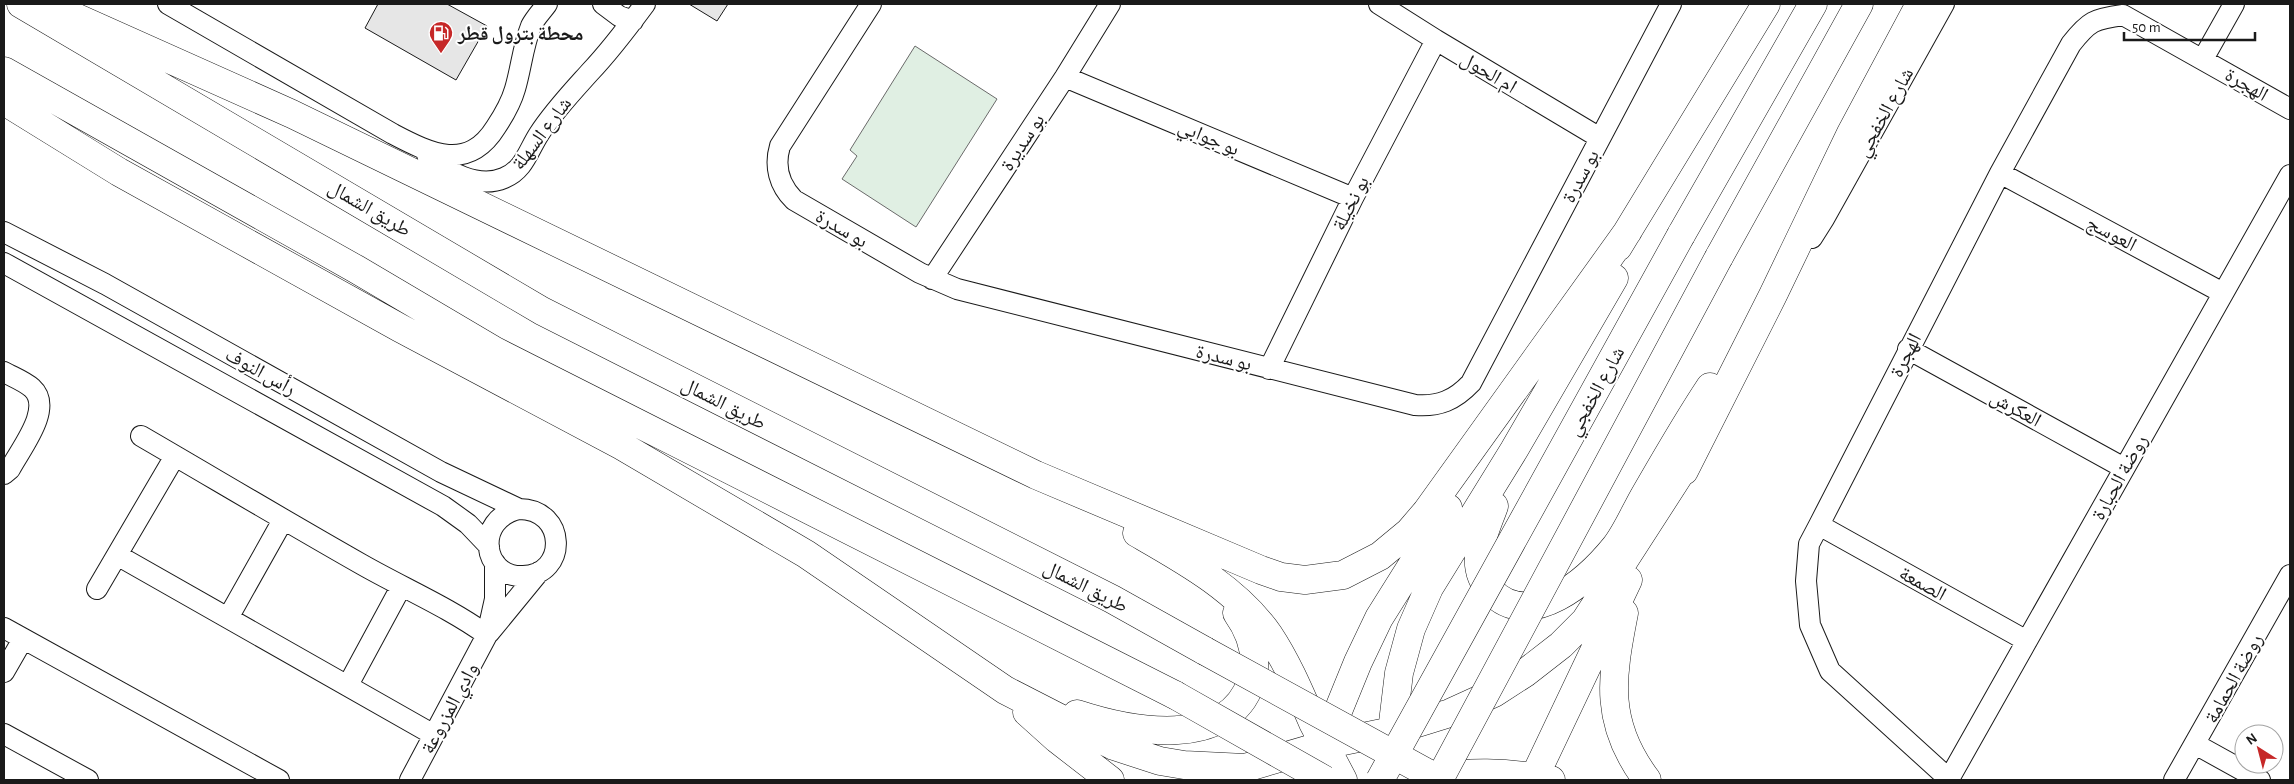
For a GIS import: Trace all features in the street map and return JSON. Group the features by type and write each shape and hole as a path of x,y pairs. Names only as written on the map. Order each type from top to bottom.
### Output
{"highway":[{"name":"طريق الشمال","path":"21,4 542,311 1112,599 1440,780"},
{"path":"46,4 292,114 1036,475 1281,577 1304,580 1343,575 1380,556 1408,532 1427,511 1628,231"},
{"path":"1306,780 1324,745 1358,662 1379,618 1424,544 1628,231 1766,4"},
{"name":"شارع الخفجي","path":"1380,780 1681,234 1813,4"},
{"path":"1440,780 1719,257 1859,4"},
{"path":"1424,780 1448,774 1487,772 1540,779 1631,575 1773,295 1851,133 1920,4"},
{"path":"4,71 356,269 495,351 1175,695 1325,780"},
{"path":"4,101 119,172 408,333 622,446 789,544 1005,690 1114,746 1146,757 1184,765 1245,768 1324,745 1392,732 1450,713 1480,700 1525,674 1561,645 1585,621 1692,455"},
{"path":"1403,780 1392,732 1399,673 1411,629 1429,588 1514,450 1616,274 1624,255 1628,231"},
{"path":"1514,450 1479,546 1478,558 1480,570 1492,591 1512,604 1536,606 1559,597 1589,574 1616,546 1693,412 1773,295"},
{"path":"1036,475 1183,559 1211,578 1250,613 1268,633 1284,659 1324,745 1343,780"},
{"path":"1631,575 1616,651 1614,687 1617,724 1638,768 1647,780"},
{"path":"1005,690 1091,718 1129,728 1187,729 1207,725 1225,717 1235,708 1254,674 1254,647 1244,623 1211,578"},
{"path":"1005,690 1057,739 1110,780"}],"street":[{"path":"168,4 420,148"},
{"name":"شارع السهلة","path":"420,148 452,156 468,153 482,145 492,133 512,100 532,25 547,4"},
{"path":"603,4 619,16 633,21"},
{"name":"شارع السهلة","path":"420,148 441,165 466,178 492,181 505,178 516,171 525,161 539,134 645,4"},
{"name":"بو سدرة","path":"871,4 780,146 776,159 779,176 785,191 794,200 932,279 971,292 1415,405 1439,405 1450,401 1462,393 1471,383 1671,4"},
{"name":"بو سديرة","path":"932,279 1065,77 1110,4"},
{"name":"ام الحول","path":"1379,4 1600,138"},
{"name":"شارع الخفجي","path":"1773,295 1824,219 1944,4"},
{"name":"الهجرة","path":"2203,59 2234,4"},
{"name":"الهجرة","path":"1950,780 1830,671 1810,625 1806,581 1809,544 1818,525 2000,173 2071,44 2085,25 2102,18 2123,15 2290,109"},
{"name":"بو نخيلة","path":"1269,369 1353,198 1436,40"},
{"name":"بو جوابي","path":"1065,77 1353,198"},
{"name":"العوسج","path":"2000,173 2223,293"},
{"name":"روضة الحبارة","path":"1950,780 2290,175"},
{"name":"رأس النوف","path":"4,232 104,284 441,472 519,509"},
{"name":"رأس النوف","path":"4,263 443,506 468,524 492,554"},
{"name":"العكرش","path":"1908,349 2124,468"},
{"path":"4,372 31,387 40,402 40,411 10,469 4,474"},
{"path":"141,436 401,587 464,618 487,635"},
{"path":"97,589 175,456"},
{"path":"519,509 532,510 543,515 551,524 556,541 554,555 546,567 538,572 514,576 500,568 492,554 489,537 496,521 503,515 519,509"},
{"path":"228,618 283,520"},
{"name":"الصمعة","path":"1818,525 2027,641"},
{"name":"وادي المزروعة","path":"487,635 495,599 492,554"},
{"path":"117,555 434,735"},
{"name":"وادي المزروعة","path":"410,780 487,635 538,572"},
{"name":"روضة الحمامة","path":"2174,780 2290,575"},
{"path":"348,685 401,587"},
{"path":"4,628 279,780"},
{"path":"4,672 23,639"},
{"path":"6,740 88,780"},
{"path":"2195,744 2260,780"}],"green space":[{"path":"915,46 997,99 916,227 842,179 857,156 850,150"}],"building":[{"name":"محطة بترول قطر","path":"378,4 447,4 487,26 456,80 365,28"},
{"path":"689,4 728,4 717,21"}],"place":[{"name":"محطة بترول قطر","path":"441,54"}]}
